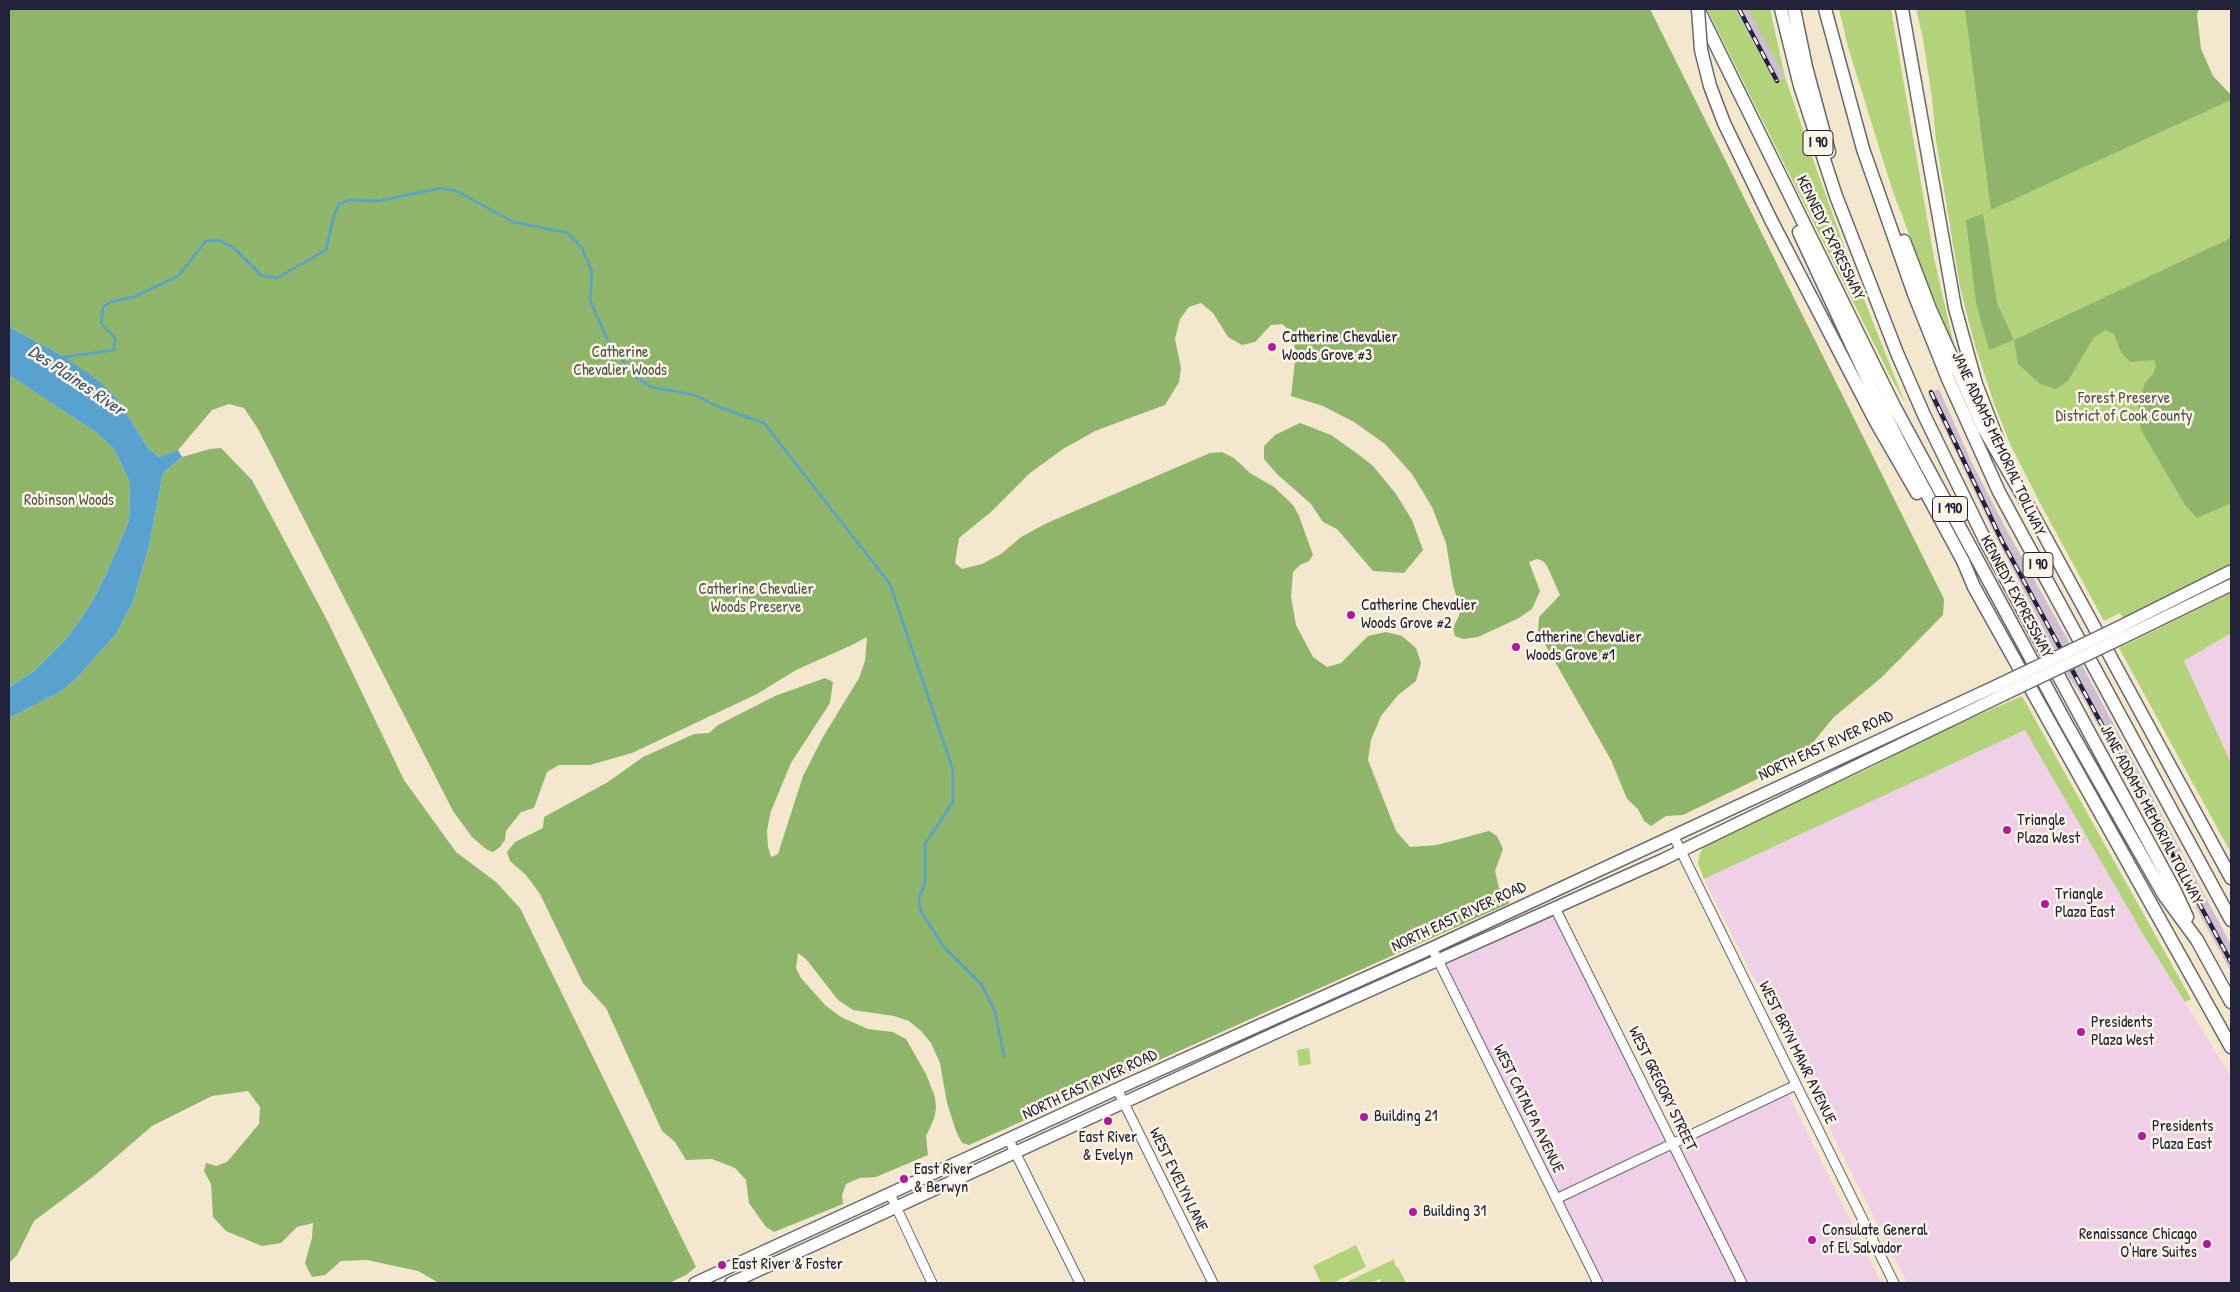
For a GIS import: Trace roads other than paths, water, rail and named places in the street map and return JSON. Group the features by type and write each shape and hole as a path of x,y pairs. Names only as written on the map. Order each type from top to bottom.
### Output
{"highway":[{"name":"KENNEDY EXPRESSWAY","path":"1698,9 1894,406 2067,725 2164,895 2197,940 2231,1002"},
{"path":"1698,9 1701,50 1710,86 1724,123 1771,220 1876,422 1959,566 1974,586"},
{"name":"JANE ADDAMS MEMORIAL TOLLWAY","path":"1781,9 1800,86 1815,135 1866,273 1924,415 1985,540 2174,889 2197,940"},
{"name":"JANE ADDAMS MEMORIAL TOLLWAY","path":"1794,9 1820,120 1866,273"},
{"name":"JANE ADDAMS MEMORIAL TOLLWAY","path":"1825,9 1851,111 1878,193 1931,336 1999,492 2231,920"},
{"path":"1902,9 1954,308 1976,384 1989,419 2024,498"},
{"path":"1726,65 1818,274 1902,448 1963,561 1974,586 2231,1047"},
{"path":"1878,193 1897,224 1930,309 1970,402 2231,878"}],"main road":[{"name":"NORTH EAST RIVER ROAD","path":"2118,634 2231,572"},
{"name":"NORTH EAST RIVER ROAD","path":"731,1283 1680,851 2000,690 2118,634 2231,585"},
{"name":"NORTH EAST RIVER ROAD","path":"695,1283 710,1280 890,1194 1432,948 1672,835 2000,690"}],"street":[{"name":"WEST BRYN MAWR AVENUE","path":"1672,835 1894,1283"},
{"name":"WEST GREGORY STREET","path":"1556,908 1742,1283"},
{"name":"WEST CATALPA AVENUE","path":"1432,948 1598,1283"},
{"path":"1556,1199 1796,1086"},
{"name":"WEST EVELYN LANE","path":"1117,1090 1213,1283"},
{"path":"1009,1140 1080,1283"},
{"path":"890,1194 932,1283"}],"water":[{"name":"Des Plaines River","path":"9,327 65,357 102,384 119,401 148,448 159,457 178,450 182,457 163,473 149,546 133,602 116,634 78,677 60,692 9,718 9,687 34,671 68,637 91,604 129,520 130,483 114,449 97,433 9,375"}],"waterway":[{"name":"Des Plaines River","path":"64,357 114,350 115,338 101,323 103,307 110,302 134,297 178,276 206,241 218,240 233,247 261,275 277,278 326,250 334,215 339,204 350,200 379,201 441,188 457,191 513,222 568,233 582,248 592,272 590,300 609,343 635,376 651,387 695,395 716,406 764,423 890,584 953,770 953,802 925,844 925,883 919,898 921,912 944,947 982,985 995,1012 1004,1056"}],"railway":[{"path":"1739,9 1777,81"},
{"path":"1931,392 2002,541 2231,962"}],"place":[{"name":"Catherine Chevalier Woods Grove #3","path":"1272,347"},
{"name":"Catherine Chevalier Woods Grove #2","path":"1351,615"},
{"name":"Catherine Chevalier Woods Grove #1","path":"1516,647"},
{"name":"Triangle Plaza West","path":"2007,830"},
{"name":"Triangle Plaza East","path":"2045,904"},
{"name":"Presidents Plaza West","path":"2081,1032"},
{"name":"Building 21","path":"1364,1117"},
{"name":"East River & Evelyn","path":"1108,1121"},
{"name":"Presidents Plaza East","path":"2142,1136"},
{"name":"East River & Berwyn","path":"904,1179"},
{"name":"Building 31","path":"1413,1212"},
{"name":"Consulate General of El Salvador","path":"1812,1240"},
{"name":"Renaissance Chicago O'Hare Suites","path":"2207,1244"},
{"name":"East River & Foster","path":"722,1265"}],"park label":[{"name":"Catherine Chevalier Woods","path":"620,362"},
{"name":"Forest Preserve District of Cook County","path":"2124,408"},
{"name":"Robinson Woods","path":"69,501"},
{"name":"Catherine Chevalier Woods Preserve","path":"756,599"}]}
